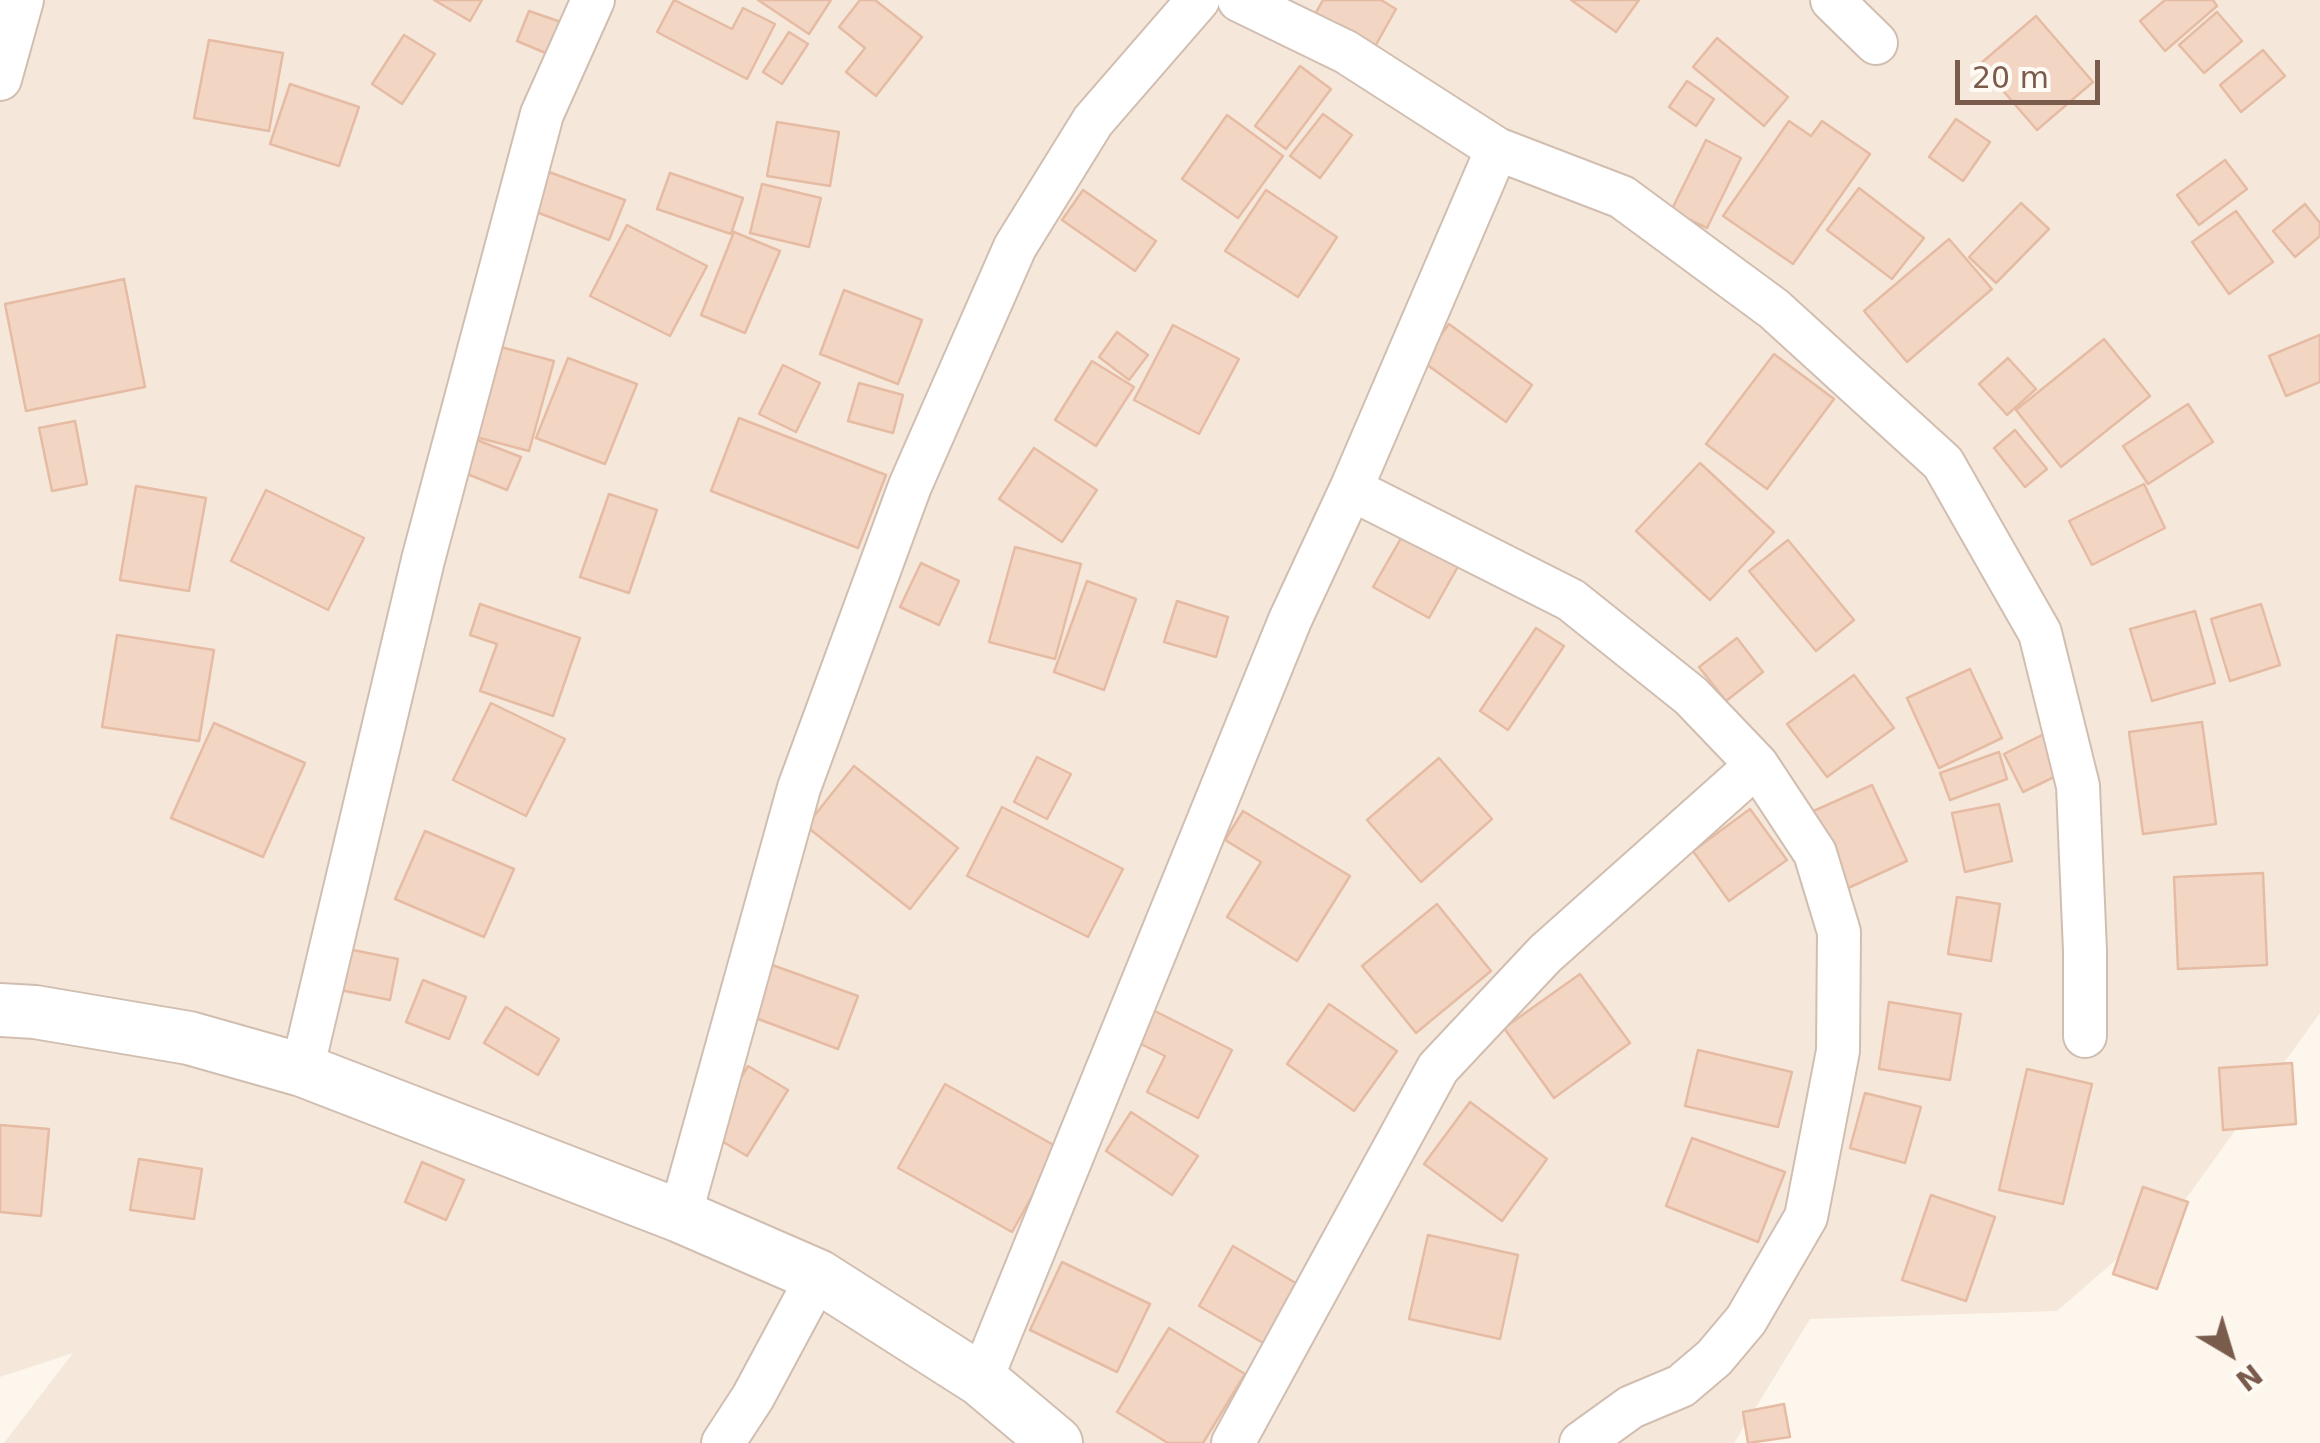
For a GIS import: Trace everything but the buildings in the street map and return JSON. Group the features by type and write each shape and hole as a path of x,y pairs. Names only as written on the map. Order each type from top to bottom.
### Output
{"street":[{"path":"0,79 22,0"},
{"path":"302,1070 423,560 542,114 593,0"},
{"path":"680,1216 800,788 910,486 1015,247 1093,121 1198,0"},
{"path":"1239,0 1346,52 1496,149 1622,198 1774,309 1943,463 2040,633 2078,786 2085,951 2084,1036"},
{"path":"1832,0 1876,42"},
{"path":"981,1380 1290,620 1351,490 1496,149"},
{"path":"1351,490 1571,600 1691,696 1758,765 1815,853 1839,932 1838,1051 1806,1218 1746,1320 1714,1358 1682,1386 1631,1406 1581,1443"},
{"path":"1233,1443 1438,1068 1545,954 1758,765"},
{"path":"0,1010 35,1012 189,1038 302,1070 680,1216 818,1276 981,1380 1056,1443"},
{"path":"722,1443 753,1397 818,1276"}],"shaded area":[{"path":"0,0 2320,0 2320,1013 2185,1200 2057,1311 1810,1319 1734,1443 4,1443 73,1353 0,1377"}]}
